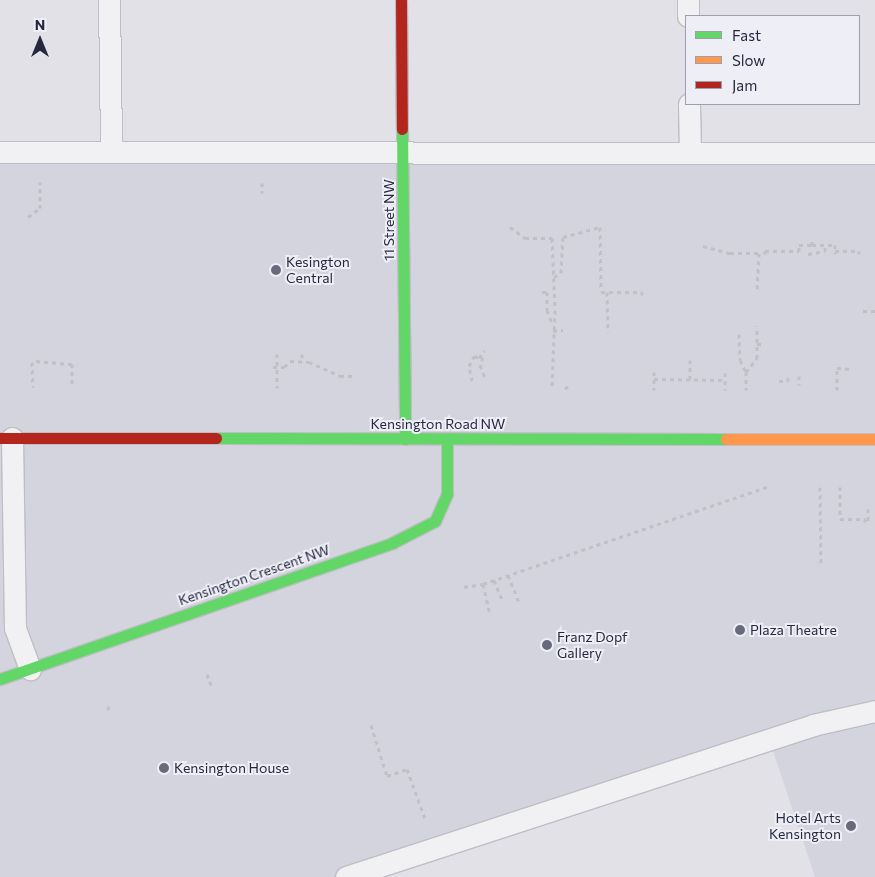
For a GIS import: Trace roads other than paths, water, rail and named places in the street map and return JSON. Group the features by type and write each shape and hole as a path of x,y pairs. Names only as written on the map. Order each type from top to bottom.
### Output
{"street":[{"name":"11 Street NW","path":"402,0 405,439"},
{"name":"Kensington Road NW","path":"6,438 875,439"},
{"name":"Kensington Crescent NW","path":"0,679 392,543 434,521 447,494 447,439"}],"lane":[{"path":"110,0 111,152"},
{"path":"688,0 688,15"},
{"path":"689,105 690,153"},
{"path":"0,152 403,154 875,153"},
{"path":"6,438 15,628 30,668"},
{"path":"346,877 813,724 875,711"}],"place":[{"name":"Kesington Central","path":"276,270"},
{"name":"Plaza Theatre","path":"740,630"},
{"name":"Franz Dopf Gallery","path":"547,645"},
{"name":"Kensington House","path":"164,768"},
{"name":"Hotel Arts Kensington","path":"851,826"}]}
